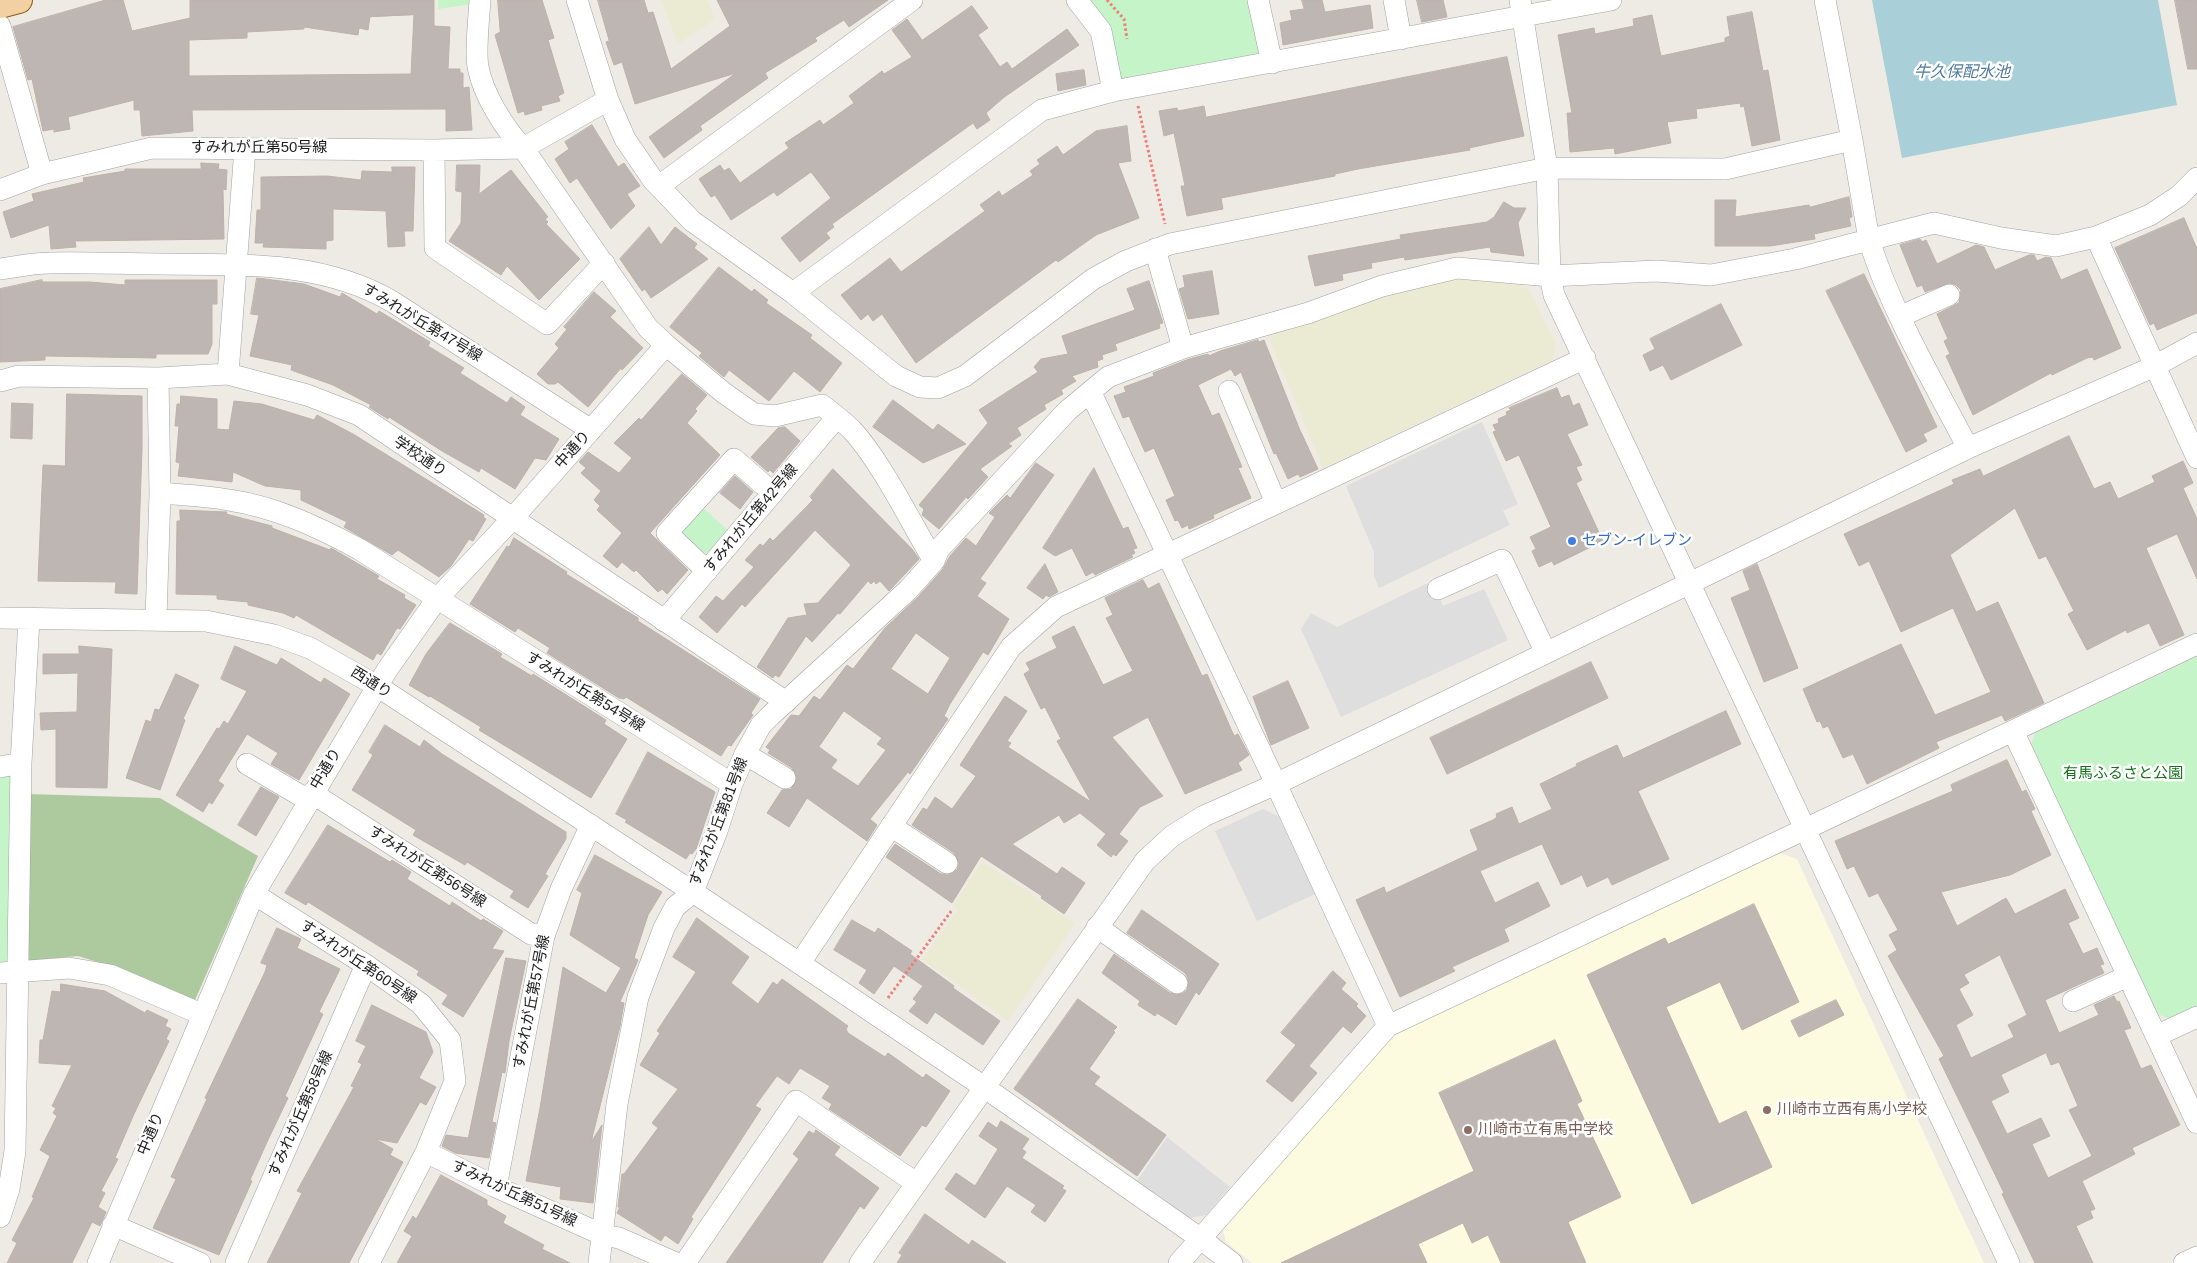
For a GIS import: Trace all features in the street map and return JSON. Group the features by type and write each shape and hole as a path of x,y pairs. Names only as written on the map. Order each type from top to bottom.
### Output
{"main road":[{"path":"0,5 19,0"}],"street":[{"path":"480,0 478,66 492,105 511,135 523,148 648,328 724,393 754,414 775,416 822,405 851,429 870,453 934,561"},
{"path":"577,0 608,100 625,139 659,186 692,221 792,293 896,376 920,387 938,388 965,376 1093,279 1163,247 1547,168 1725,169 1852,140"},
{"path":"659,186 912,0"},
{"path":"1077,0 1101,31 1113,91"},
{"path":"1258,0 1272,64"},
{"path":"1394,0 1401,39"},
{"path":"792,293 1042,110 1113,91 1272,64 1401,39 1522,8 1611,0"},
{"path":"1825,0 1869,240 1901,316 1968,448"},
{"path":"1522,8 1547,168 1550,276 1554,295 2008,1263"},
{"path":"0,26 42,174"},
{"path":"523,148 608,100"},
{"name":"すみれが丘第50号線","path":"0,190 42,174 152,148 434,150 523,148"},
{"path":"228,374 245,148"},
{"path":"434,150 435,248 547,324 604,263"},
{"name":"すみれが丘第81号線","path":"599,1263 617,1104 638,997 664,928 676,907 693,892 717,832 732,784 745,754 761,725 908,590 934,561 939,549 998,484 1067,411 1108,377 1183,348 1308,313 1382,286 1457,268 1550,276 1656,271 1711,275 1795,260 1934,223 2001,238 2056,246 2096,237 2150,215 2179,196 2197,178"},
{"path":"2096,237 2197,458"},
{"path":"1163,247 1183,348"},
{"name":"すみれが丘第47号線","path":"0,270 47,263 283,266 315,271 369,288 591,430"},
{"path":"1901,316 1949,294"},
{"path":"860,1263 1145,861 1172,836 1204,816 1276,784 1968,448 2154,367 2197,343"},
{"name":"中通り","path":"98,1263 201,1014 254,894 310,796 377,686 437,599 512,519 666,345"},
{"path":"800,963 1011,648 1056,607 1585,358"},
{"name":"学校通り","path":"0,381 19,376 158,378 228,374 307,395 359,415 786,702"},
{"path":"156,620 160,493 158,378"},
{"path":"1229,391 1276,503"},
{"path":"1091,393 1388,1026"},
{"name":"すみれが丘第42号線","path":"664,620 837,418"},
{"path":"707,571 668,533 734,459 773,493"},
{"name":"すみれが丘第54号線","path":"160,493 230,500 296,518 359,549 732,784"},
{"path":"1438,589 1502,560 1546,653"},
{"name":"西通り","path":"0,618 206,621 274,635 310,648 377,686 800,963 984,1087 1201,1239 1232,1263"},
{"path":"0,1217 9,1189 15,1151 9,972 29,619"},
{"path":"1179,1263 1388,1026 2197,644"},
{"path":"2014,731 2197,1123"},
{"path":"745,754 785,778"},
{"path":"0,767 21,764"},
{"name":"すみれが丘第56号線","path":"247,764 310,796 531,934 544,936"},
{"name":"すみれが丘第57号線","path":"496,1187 544,936 561,889 591,825"},
{"path":"891,826 947,863"},
{"name":"すみれが丘第60号線","path":"254,894 366,965 421,1004 450,1040 455,1082 426,1152 369,1263"},
{"path":"1097,928 1177,983"},
{"name":"すみれが丘第58号線","path":"236,1263 366,965"},
{"path":"9,972 69,968 110,976 201,1014"},
{"path":"2073,1001 2128,976"},
{"path":"2156,1036 2197,1017"},
{"path":"685,1263 796,1101 916,1183"},
{"name":"すみれが丘第51号線","path":"426,1152 496,1187 603,1235 619,1238 676,1263"},
{"path":"113,1225 200,1263"},
{"path":"2184,1263 2197,1257"}],"path":[{"path":"1134,88 1163,247"},
{"path":"877,1015 952,910"}],"shaded area":[{"path":"661,0 707,0 715,19 678,44"},
{"path":"1462,276 1515,279 1529,289 1556,344 1553,360 1323,468 1267,334 1393,293"},
{"path":"1482,422 1518,504 1503,511 1510,525 1379,588 1374,576 1374,552 1346,486"},
{"path":"1432,581 1443,606 1484,589 1508,640 1341,717 1301,629 1311,613 1337,627"},
{"path":"1263,809 1278,816 1315,894 1257,921 1215,831"},
{"path":"1780,853 1797,859 1984,1263 1252,1263 1226,1242 1222,1227 1393,1032"},
{"path":"982,861 1075,924 1008,1021 922,959 958,910 953,906"},
{"path":"1167,1137 1230,1187 1206,1215 1190,1218 1137,1181"}],"green space":[{"path":"438,0 472,0 472,4 438,9"},
{"path":"1090,0 1248,0 1260,55 1121,80 1110,25"},
{"path":"699,504 730,532 711,552 699,553 681,534 682,525"},
{"name":"有馬ふるさと公園","path":"2197,657 2197,1007 2170,1019 2155,1013 2030,748 2035,733"},
{"path":"12,772 14,966 0,967 0,774"},
{"path":"28,794 160,798 258,856 195,1000 130,972 78,956 27,961"}],"water":[{"name":"牛久保配水池","path":"1872,0 2158,0 2177,105 1902,158"}],"building":[{"path":"106,0 123,0 132,31 190,18 190,0 434,0 434,26 450,27 448,69 460,69 460,73 463,73 463,88 469,87 472,130 446,131 446,109 192,110 193,131 142,136 140,110 134,110 134,100 68,117 70,129 54,132 54,129 43,131 32,79 28,80 13,27","holes":["414,15 411,74 189,76 189,40 247,38 247,32 304,29 304,27 358,35 359,28 368,30 370,17"]},
{"path":"498,0 542,0 554,38 548,40 564,93 558,96 560,101 541,106 542,110 525,115 524,111 518,113 495,35 500,32"},
{"path":"598,0 644,0 648,13 653,12 671,69 730,26 717,0 888,0 849,27 844,20 815,38 817,41 765,73 768,78 700,126 702,130 664,158 649,137 736,73 635,104 622,62 614,65 606,42 609,41"},
{"path":"1302,0 1322,0 1325,12 1370,5 1373,28 1283,45 1280,23 1292,20 1290,11 1304,9"},
{"path":"1417,0 1443,0 1447,17 1422,22"},
{"path":"2175,0 2197,0 2197,69 2188,69"},
{"path":"972,6 988,28 978,35 1000,67 1007,62 1012,69 1067,29 1079,45 1003,98 986,113 990,120 977,129 973,123 832,224 834,227 826,233 830,238 800,262 781,238 831,198 811,172 777,196 774,192 731,220 715,195 711,197 699,179 720,165 724,171 729,168 740,183 789,148 785,143 820,120 823,125 854,103 849,96 882,71 884,74 912,57 892,30 907,19 922,40"},
{"path":"1752,12 1763,71 1768,70 1780,140 1752,146 1744,106 1741,107 1740,103 1696,109 1697,118 1667,122 1671,143 1615,154 1614,148 1570,152 1567,113 1572,113 1558,35 1594,28 1595,34 1634,26 1633,19 1652,15 1661,56 1725,42 1725,38 1730,36 1727,17"},
{"path":"1507,57 1524,136 1469,148 1470,150 1358,169 1335,174 1335,176 1221,198 1223,209 1187,216 1181,186 1185,186 1174,133 1164,136 1159,111 1177,108 1178,111 1204,106 1206,117"},
{"path":"1084,70 1086,85 1058,91 1056,74"},
{"path":"592,125 618,167 624,163 640,186 627,194 635,206 611,229 577,178 570,183 555,159 569,149 565,142"},
{"path":"1127,126 1131,161 1118,163 1139,218 1096,235 1058,262 1056,260 916,363 882,314 873,321 868,314 861,320 841,295 890,258 901,272 985,211 980,205 999,191 1002,196 1033,175 1030,171 1040,164 1037,160 1057,146 1063,155 1096,131"},
{"path":"201,163 219,164 218,169 227,170 226,190 223,189 224,239 75,241 76,247 51,249 49,225 11,238 3,212 34,201 32,194 84,182 83,178 125,171 125,169 201,169"},
{"path":"457,165 480,165 479,194 511,170 548,217 545,219 548,222 546,224 580,259 539,300 507,266 501,275 449,241 461,223 462,192 456,191"},
{"path":"392,167 415,167 413,231 404,231 405,246 388,247 386,211 333,209 333,240 326,241 326,249 263,247 264,243 255,243 257,210 261,210 261,177 327,176 361,180 362,171 392,172"},
{"path":"1849,197 1852,217 1849,218 1851,226 1814,234 1815,239 1770,246 1715,246 1715,200 1736,200 1735,217 1809,205 1810,207"},
{"path":"1504,202 1514,208 1526,208 1518,223 1524,256 1491,252 1490,247 1405,260 1404,257 1371,263 1372,268 1342,274 1343,280 1315,286 1308,256 1401,239 1400,235 1487,222 1494,217"},
{"path":"2184,218 2197,249 2197,313 2157,330 2154,323 2150,325 2115,248"},
{"path":"649,227 661,245 675,227 697,244 694,248 708,259 651,298 645,289 642,291 620,259"},
{"path":"1920,239 1922,242 1926,240 1937,264 1976,245 1984,247 1995,270 2029,255 2034,255 2037,261 2046,257 2051,258 2061,280 2087,269 2121,348 2094,360 2093,357 2087,358 2052,375 2051,373 1973,415 1946,356 1950,354 1944,341 1948,339 1937,314 1959,303 1961,290 1956,285 1950,283 1925,292 1922,285 1917,287 1900,245"},
{"path":"719,267 752,292 754,289 768,300 766,303 812,335 810,338 842,363 820,392 794,371 769,401 729,370 724,377 699,356 702,353 670,327"},
{"path":"1212,271 1219,314 1188,319 1179,289 1185,287 1183,276"},
{"path":"1864,274 1937,427 1923,434 1927,441 1906,452 1826,291"},
{"path":"257,278 304,284 340,297 342,293 377,314 379,311 430,342 428,346 464,368 460,373 507,403 511,397 525,407 520,415 559,439 546,460 535,458 515,489 481,468 479,472 442,451 389,417 388,419 369,407 371,405 333,385 291,370 292,365 250,356 259,315 251,314"},
{"path":"42,280 42,282 90,282 125,285 125,280 217,280 217,304 212,304 212,344 208,354 156,354 156,358 45,356 45,360 0,362 0,289"},
{"path":"1149,281 1163,323 1159,324 1160,328 1115,344 1117,350 1102,355 1103,359 1097,361 1098,367 1072,376 1076,381 1061,390 1063,394 1044,405 1046,409 1017,428 1021,435 1008,444 1012,446 980,469 988,477 968,499 966,497 939,529 922,515 924,509 919,505 988,423 979,410 1038,372 1034,367 1041,359 1068,354 1062,336 1135,310 1127,289"},
{"path":"594,292 616,311 610,317 643,348 622,370 621,368 588,407 558,382 548,384 537,374 559,348 555,344 567,329 564,327"},
{"path":"1721,304 1742,345 1671,380 1663,365 1650,371 1643,355 1655,349 1650,339"},
{"path":"1258,340 1259,342 1264,340 1299,428 1318,469 1300,477 1298,474 1288,479 1276,453 1274,454 1241,372 1235,376 1231,369 1198,385 1212,416 1219,413 1242,467 1238,468 1251,498 1213,515 1214,518 1189,529 1188,525 1182,528 1178,520 1175,521 1166,500 1175,496 1154,448 1145,452 1129,416 1123,418 1114,396 1126,392 1124,387 1154,376 1153,373 1189,359 1208,354 1209,356"},
{"path":"682,374 707,395 695,409 697,411 687,423 720,455 650,533 688,570 667,594 662,589 658,592 636,570 634,572 622,562 617,568 603,556 622,533 597,510 600,506 594,500 601,491 581,473 586,468 579,462 588,452 619,473 632,458 614,443 639,418 641,420"},
{"path":"1557,388 1561,398 1569,395 1573,406 1579,403 1588,425 1567,434 1582,465 1576,467 1582,480 1576,483 1603,541 1554,565 1552,561 1539,567 1532,551 1536,549 1530,537 1551,527 1519,455 1506,461 1493,432 1496,431 1493,425 1499,423 1498,419 1507,415 1506,412 1511,410 1509,408"},
{"path":"67,394 142,396 137,594 115,593 116,582 38,581 43,465 65,466"},
{"path":"181,396 217,399 217,429 229,430 234,401 262,404 314,420 317,415 353,434 484,515 483,517 486,519 473,541 469,539 451,566 439,577 398,550 392,555 344,527 347,522 301,500 301,490 265,486 233,472 232,482 178,476 180,463 176,462 179,426 175,426 177,404 180,404"},
{"path":"893,400 933,430 938,424 966,444 923,463 873,427"},
{"path":"12,403 33,404 32,439 11,438"},
{"path":"785,427 800,441 773,473 770,470 768,472 751,457 778,428"},
{"path":"2069,436 2094,489 2110,482 2118,499 2155,482 2152,476 2183,461 2193,483 2183,488 2197,519 2197,579 2177,534 2146,548 2184,635 2160,646 2149,623 2127,633 2126,630 2087,650 2068,614 2074,611 2046,556 2039,559 2015,508 1950,555 1976,612 1998,602 2044,703 2005,721 2002,715 1936,742 1939,748 1867,784 1853,754 1843,758 1828,726 1823,728 1820,721 1817,722 1803,689 1901,644 1935,715 1991,692 1953,608 1901,632 1869,561 1859,566 1844,534 1954,484 1952,480 1980,469 1983,476"},
{"path":"1036,463 1054,475 980,579 986,583 977,596 1009,619 988,655 983,652 950,704 944,716 948,719 910,774 908,772 870,819 877,825 867,841 807,798 789,827 767,813 782,790 791,789 797,778 792,768 768,753 770,750 766,747 791,715 799,716 814,696 820,700 847,665 853,669 885,628 917,598 943,569 950,556 966,538 976,546 995,517 989,513 1007,495 1010,498","holes":["916,633 950,658 928,694 891,669","844,711 882,738 877,744 886,750 858,786 831,768 837,760 819,747"]},
{"path":"1094,468 1123,529 1128,527 1137,548 1133,549 1135,553 1131,555 1133,557 1095,575 1093,572 1086,576 1072,548 1055,556 1043,548"},
{"path":"833,469 912,549 919,559 889,591 880,581 876,584 874,581 871,584 868,581 840,614 838,613 812,642 806,636 779,677 775,675 773,678 757,667 788,618 807,615 804,604 818,603 851,565 815,530 745,607 742,604 717,633 699,617 716,596 723,601 754,567 745,560 760,544 763,546 770,538 773,541 813,500 810,497"},
{"path":"735,476 753,492 740,509 720,493"},
{"path":"180,510 227,512 226,514 272,526 272,528 330,550 331,548 379,576 377,579 405,595 404,598 416,605 400,629 397,628 381,655 377,653 373,660 296,615 294,618 283,613 248,605 248,602 217,599 217,595 176,594 177,521 180,521"},
{"path":"514,538 567,572 566,574 638,618 638,621 760,699 751,713 753,715 731,746 728,745 721,756 626,697 624,699 619,698 547,653 550,648 518,628 515,632 470,604"},
{"path":"1045,564 1058,592 1049,597 1046,595 1043,599 1027,588"},
{"path":"1757,564 1798,668 1764,682 1731,598 1750,590 1743,571"},
{"path":"1143,580 1148,589 1159,583 1202,676 1207,674 1234,736 1238,734 1249,755 1238,763 1242,770 1185,794 1148,717 1112,737 1163,796 1140,807 1119,834 1128,841 1116,856 1113,854 1111,857 1097,845 1106,834 1080,813 1064,823 1059,815 1012,844 1057,874 1062,867 1085,883 1064,914 1041,898 1042,896 981,856 952,903 886,857 895,844 941,874 947,875 957,870 959,863 954,853 912,825 923,808 927,810 935,797 952,809 976,776 960,765 1005,696 1027,711 1007,741 1011,743 1008,747 1091,802 1057,741 1061,739 1045,707 1041,709 1024,674 1030,670 1026,663 1057,648 1052,637 1074,626 1103,685 1133,671 1106,618 1113,615 1105,598"},
{"path":"450,623 502,654 500,657 532,676 533,674 606,720 604,724 627,739 591,798 479,730 481,727 409,685 426,654"},
{"path":"79,646 112,649 107,788 56,787 56,729 41,730 40,713 77,712 78,673 43,674 43,654 79,654"},
{"path":"235,646 277,665 281,658 321,683 324,678 350,694 299,780 271,764 278,753 247,734 218,781 224,785 212,804 209,802 203,812 176,795 217,728 219,729 224,721 228,724 247,691 221,679"},
{"path":"1591,662 1608,698 1447,774 1430,738"},
{"path":"176,674 199,685 183,719 185,720 160,790 126,778 146,720 151,722 155,709 159,710"},
{"path":"1288,681 1309,728 1271,745 1253,697"},
{"path":"1726,711 1741,744 1638,791 1669,859 1612,885 1608,877 1587,887 1582,875 1561,885 1542,844 1480,871 1495,903 1538,882 1550,906 1504,929 1509,941 1452,967 1455,971 1400,997 1356,900 1384,887 1386,893 1478,850 1470,830 1493,820 1497,817 1496,814 1512,807 1519,824 1552,809 1540,784 1577,766 1576,764 1617,745 1623,758"},
{"path":"385,725 420,747 424,740 442,754 566,832 566,839 545,874 548,876 528,908 510,897 514,891 467,862 465,865 413,835 416,830 352,790 373,755 369,752"},
{"path":"648,752 715,792 696,849 686,859 625,822 627,820 616,814"},
{"path":"2007,760 2022,792 2026,790 2035,809 2031,811 2051,855 2010,875 1941,892 1957,926 2006,898 2015,914 2065,889 2079,918 2068,923 2083,954 2097,948 2104,964 2100,965 2104,973 2045,1000 2059,1033 2099,1015 2094,1005 2114,996 2117,1002 2119,1001 2131,1028 2124,1030 2141,1069 2151,1065 2180,1125 2132,1148 2135,1154 2082,1181 2095,1209 2090,1211 2093,1218 2076,1226 2093,1263 2035,1263 2002,1194 2004,1193 1939,1059 1944,1056 1888,956 1897,950 1889,935 1898,930 1878,893 1869,897 1854,866 1847,869 1835,841 1953,791 1951,785","holes":["2000,955 2027,1015 2008,1025 2014,1037 1971,1058 1956,1025 1973,1015 1959,989 1969,983 1964,975","2046,1053 2051,1065 2059,1062 2078,1106 2069,1110 2092,1156 2048,1178 2032,1144 2050,1136 2041,1118 2007,1134 1991,1101 2009,1092 2001,1075"]},
{"path":"261,787 279,797 256,836 238,825"},
{"path":"328,825 390,862 392,860 411,872 407,879 450,906 452,902 481,921 483,919 503,931 492,949 504,951 463,1017 442,1004 448,995 417,975 419,971 308,902 306,905 285,893"},
{"path":"595,855 662,892 648,915 634,958 638,960 620,1002 624,1003 620,1026 591,1142 602,1125 593,1203 560,1199 561,1187 526,1181 563,967 606,993 621,968 570,935 582,893 577,890"},
{"path":"1754,904 1799,1002 1742,1030 1720,982 1666,1007 1719,1124 1746,1111 1772,1167 1692,1204 1587,975 1665,938 1668,944"},
{"path":"1142,910 1219,964 1199,995 1196,992 1176,1025 1157,1013 1155,1016 1138,1005 1140,1001 1102,973 1114,954 1170,993 1182,994 1187,990 1188,978 1185,973 1127,933"},
{"path":"697,918 749,957 731,983 758,1004 773,982 777,985 782,979 848,1026 846,1029 848,1033 885,1057 888,1053 923,1078 926,1074 950,1091 926,1127 922,1125 900,1156 829,1109 832,1104 822,1098 830,1086 800,1068 789,1084 777,1076 755,1106 761,1109 691,1217 693,1219 678,1244 665,1235 661,1241 617,1213 620,1207 618,1207 622,1174 624,1174 658,1128 652,1123 678,1089 640,1065 660,1033 657,1031 696,972 673,957"},
{"path":"852,920 875,933 878,928 912,951 910,954 954,986 953,988 1000,1021 983,1045 935,1012 927,1024 909,1011 917,1002 913,999 923,986 894,966 874,994 859,983 867,970 834,950"},
{"path":"277,928 301,939 297,948 340,969 319,1012 323,1014 285,1096 288,1098 250,1180 252,1181 219,1255 153,1228 176,1179 171,1177 207,1099 205,1098 265,972 267,965 261,963"},
{"path":"506,958 526,961 509,1041 505,1073 502,1072 492,1122 496,1123 489,1158 455,1153 442,1146 446,1135 468,1138"},
{"path":"1333,971 1346,983 1341,989 1358,1004 1356,1006 1366,1016 1351,1033 1343,1026 1309,1066 1317,1073 1292,1102 1266,1081 1296,1045 1281,1033"},
{"path":"61,984 105,991 145,1013 147,1010 168,1020 165,1026 171,1029 166,1039 169,1041 134,1114 115,1158 118,1159 101,1191 105,1193 98,1207 106,1212 100,1226 92,1222 72,1263 7,1263 17,1243 12,1240 34,1198 32,1197 50,1156 40,1150 57,1116 53,1113 56,1108 52,1106 72,1065 39,1063 40,1040 43,1040 52,991 60,992"},
{"path":"1078,999 1117,1027 1089,1069 1100,1077 1094,1084 1166,1135 1137,1176 1014,1089"},
{"path":"1836,1000 1844,1015 1799,1037 1791,1021"},
{"path":"372,1005 426,1032 433,1052 419,1078 436,1087 426,1105 420,1102 397,1143 375,1139 393,1149 390,1155 403,1162 349,1263 267,1263 302,1193 297,1191 354,1087 351,1086 362,1064 358,1062 366,1046 356,1041"},
{"path":"1555,1040 1582,1101 1577,1104 1621,1197 1568,1222 1586,1263 1501,1263 1488,1235 1472,1243 1463,1223 1418,1244 1427,1263 1281,1263 1474,1171 1439,1093"},
{"path":"1001,1121 1029,1139 1022,1149 1026,1152 1022,1158 1064,1186 1062,1188 1066,1191 1045,1222 1031,1212 1036,1205 1007,1186 985,1218 945,1189 956,1173 975,1186 998,1149 979,1136 988,1122 997,1128"},
{"path":"816,1130 840,1147 834,1155 879,1188 864,1209 860,1206 822,1263 726,1263 799,1159 793,1154 809,1131 814,1134"},
{"path":"441,1175 487,1200 487,1205 506,1216 503,1223 544,1245 542,1249 570,1263 397,1263 412,1236 404,1231 413,1216 416,1219"},
{"path":"925,1214 969,1245 972,1240 1006,1263 897,1263 902,1255 899,1253"}],"place":[{"name":"セブン-イレブン","path":"1572,541"},
{"name":"川崎市立西有馬小学校","path":"1767,1110"},
{"name":"川崎市立有馬中学校","path":"1468,1130"}]}
